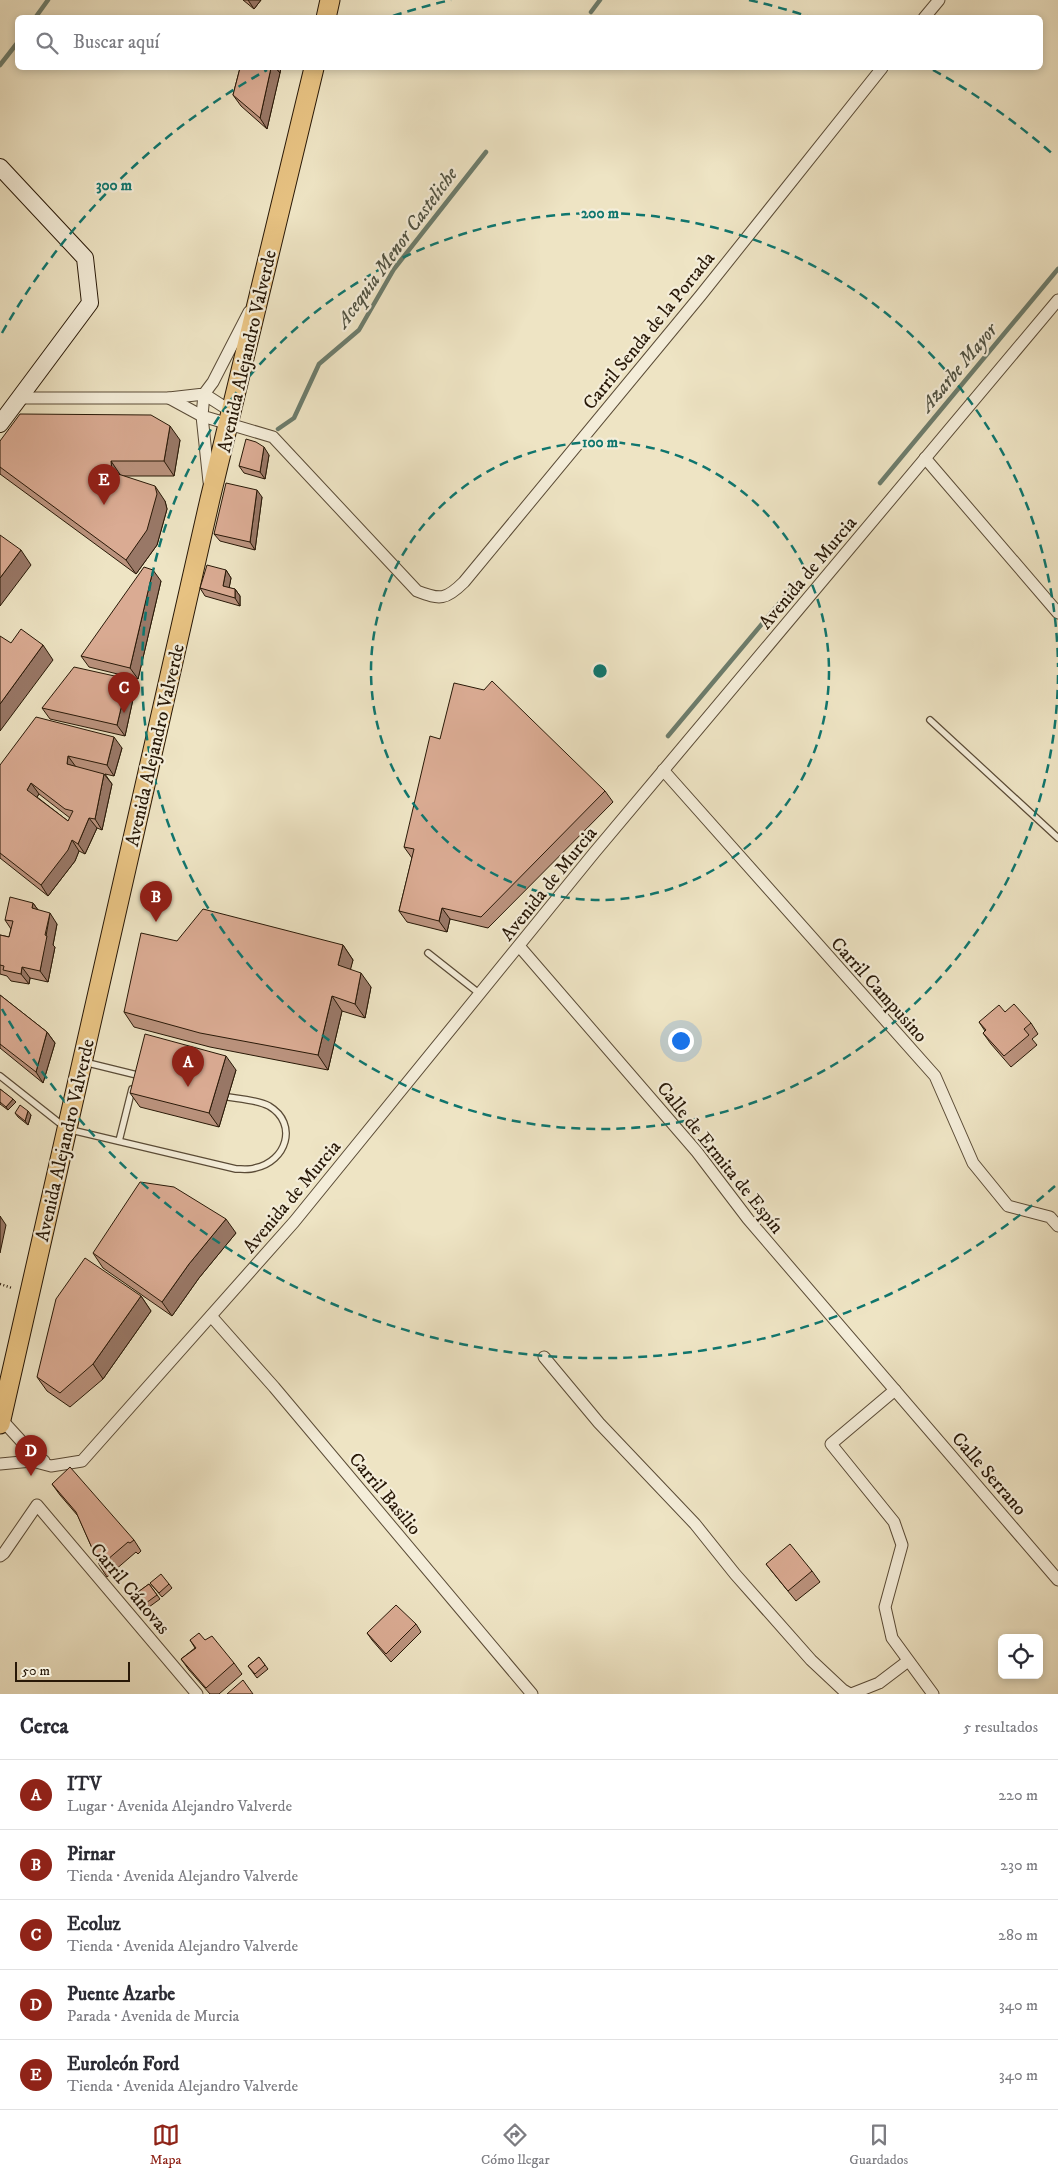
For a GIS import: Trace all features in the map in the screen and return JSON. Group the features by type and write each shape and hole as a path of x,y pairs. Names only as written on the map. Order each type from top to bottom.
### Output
{"main road":[{"path":"327,15 330,0"},
{"name":"Avenida Alejandro Valverde","path":"1,1422 210,499 314,70"}],"street":[{"path":"926,15 939,0"},
{"name":"Carril Senda de la Portada","path":"230,419 274,437 417,591 435,598 451,595 464,582 701,295 880,70"},
{"path":"0,166 85,258 90,303 0,424"},
{"path":"210,499 202,416 204,394 213,382 260,290"},
{"name":"Avenida de Murcia","path":"0,1464 32,1461 51,1466 82,1462 294,1222 664,770 1058,300"},
{"path":"204,394 230,419"},
{"path":"19,398 169,398 204,394"},
{"path":"169,398 202,416 230,419"},
{"path":"925,458 1058,613"},
{"name":"Carril Campusino","path":"664,770 935,1076 974,1163 1008,1206 1050,1217 1058,1226"},
{"name":"Calle de Ermita de Espín","path":"519,946 697,1152 748,1219 895,1390"},
{"name":"Carril Basilio","path":"211,1316 532,1694"},
{"path":"544,1357 599,1423 695,1524 735,1574 811,1660 843,1690 851,1694 879,1683 908,1661"},
{"path":"895,1390 831,1444 894,1522 902,1545 884,1607 892,1638 933,1694"},
{"name":"Calle Serrano","path":"895,1390 1058,1580"},
{"path":"1,1422 33,1454 51,1466"},
{"name":"Carril Cánovas","path":"0,1556 38,1505 197,1694"}],"lane":[{"path":"930,720 1058,838"},
{"path":"428,953 480,994"},
{"path":"82,1062 147,1078"},
{"path":"119,1141 136,1075"},
{"path":"0,1076 67,1129 236,1169 255,1168 268,1164 281,1154 286,1144 288,1134 281,1118 270,1107 262,1103 228,1097"}],"path":[{"path":"0,1284 12,1288"}],"building":[{"path":"239,70 271,70 260,118 233,95"},
{"path":"20,414 151,415 170,426 164,461 111,461 112,472 155,486 157,494 147,530 126,560 0,467 0,441"},
{"path":"246,439 264,447 260,472 239,466"},
{"path":"226,483 257,490 250,542 214,534"},
{"path":"0,535 21,550 0,578"},
{"path":"207,565 226,570 223,586 235,589 235,598 200,588"},
{"path":"144,567 153,570 130,668 81,656"},
{"path":"21,629 43,645 0,704 0,636 11,643"},
{"path":"74,667 128,679 117,725 42,708"},
{"path":"492,681 605,791 481,917 442,908 439,921 399,911 414,849 404,847 430,736 440,739 454,683 484,690"},
{"path":"36,717 114,737 107,765 68,756 67,764 104,774 95,819 89,818 78,844 72,840 68,850 41,885 0,853 0,765","holes":["31,783 65,809 73,811 68,821 27,790"]},
{"path":"10,897 33,903 32,908 50,913 40,971 22,967 21,974 3,970 4,966 0,965 0,935 9,937 13,921 5,920"},
{"path":"203,909 343,945 338,965 361,973 355,1004 332,996 318,1055 200,1033 124,1012 141,933 177,941"},
{"path":"0,995 47,1032 36,1072 0,1044"},
{"path":"1014,1004 1031,1023 1024,1029 1029,1035 1004,1056 983,1033 986,1030 979,1022 999,1005 1005,1012"},
{"path":"145,1034 226,1056 209,1113 130,1093"},
{"path":"0,1089 13,1099 6,1107 0,1102"},
{"path":"20,1105 28,1111 25,1121 15,1113"},
{"path":"140,1182 174,1187 226,1219 189,1264 162,1302 93,1253"},
{"path":"85,1258 141,1296 93,1364 60,1393 37,1377 56,1299"},
{"path":"70,1467 134,1540 130,1543 128,1542 100,1566 76,1512 52,1484"},
{"path":"790,1544 812,1571 788,1591 766,1564"},
{"path":"161,1574 169,1584 159,1593 150,1583"},
{"path":"149,1584 157,1595 146,1603 138,1592"},
{"path":"396,1605 416,1624 386,1654 367,1633"},
{"path":"199,1633 205,1640 212,1636 234,1663 206,1688 181,1659 196,1648 190,1640"},
{"path":"259,1657 265,1665 255,1674 248,1666"},
{"path":"243,1680 253,1694 227,1694"}],"waterway":[{"path":"37,15 48,0"},
{"name":"Acequia Menor Casteliche","path":"591,12 600,0"},
{"path":"0,65 15,46"},
{"name":"Acequia Menor Casteliche","path":"278,429 294,418 319,364 359,330 394,269 486,152"},
{"name":"Azarbe Mayor","path":"880,483 1058,269"},
{"name":"Azarbe Mayor","path":"668,736 797,582"}],"place":[{"name":"Euroleón Ford","path":"104,505"},
{"name":"Ecoluz","path":"124,713"},
{"name":"Pirnar","path":"156,922"},
{"name":"ITV","path":"188,1087"},
{"name":"Puente Azarbe","path":"31,1476"}]}
